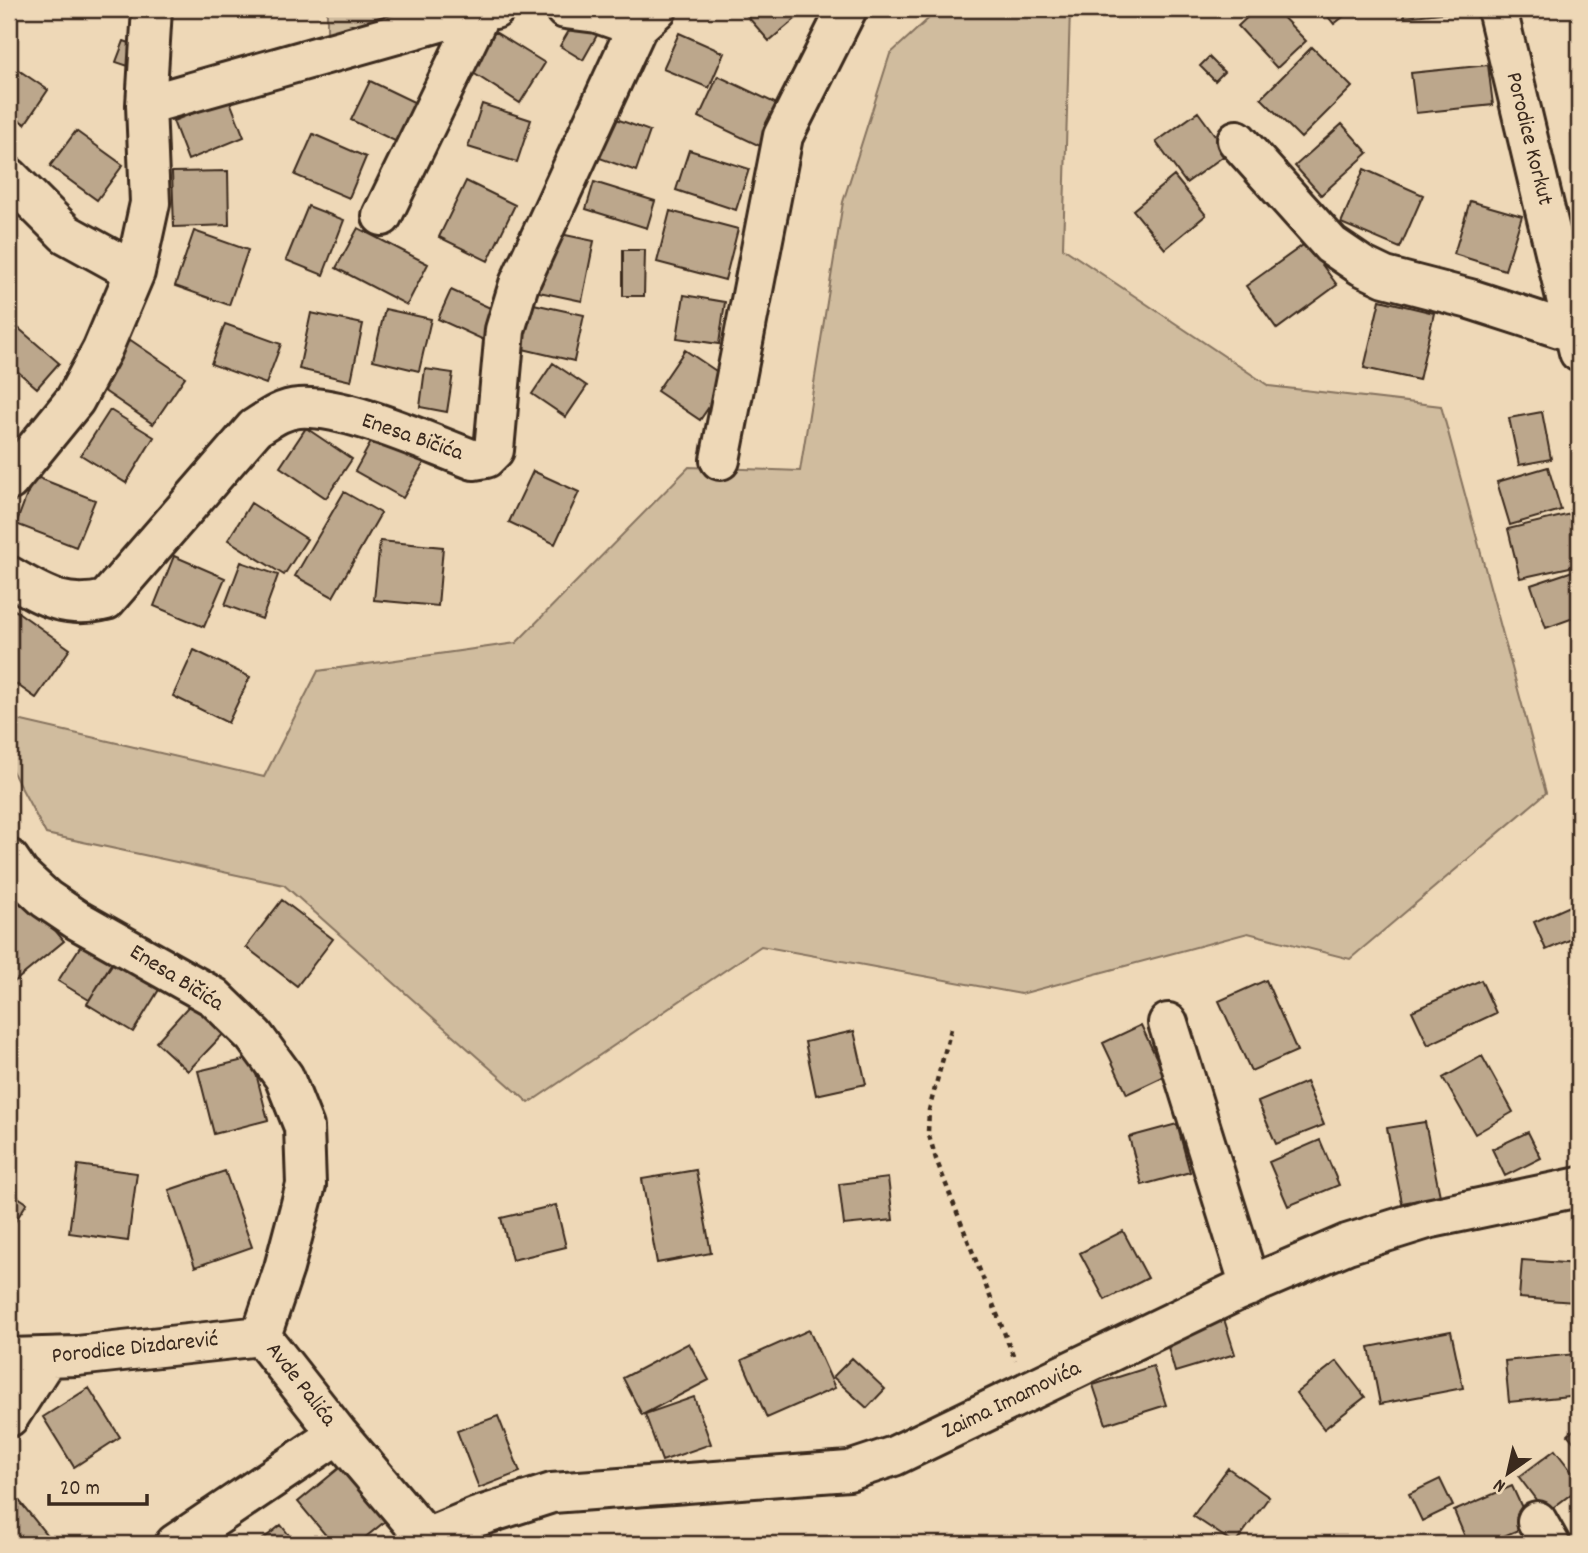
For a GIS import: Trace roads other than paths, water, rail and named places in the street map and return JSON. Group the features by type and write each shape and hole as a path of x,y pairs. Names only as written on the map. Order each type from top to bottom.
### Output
{"street":[{"path":"11,473 75,400 102,350 135,272 150,202 146,105 152,9"},
{"path":"146,105 423,18 488,9"},
{"path":"382,216 488,9"},
{"name":"Enesa Bičića","path":"9,576 63,603 87,605 106,600 255,428 276,413 298,408 326,410 379,424 474,460 486,458 494,450 505,330 519,284 647,18 565,9"},
{"path":"720,460 783,136 847,9"},
{"name":"Porodice Korkut","path":"1497,9 1577,342"},
{"path":"1237,140 1331,245 1362,266 1385,278 1470,299 1577,342"},
{"path":"9,177 66,234 135,272"},
{"name":"Enesa Bičića","path":"9,859 20,875 46,899 77,920 214,997 254,1035 285,1077 304,1127 306,1185 284,1268 261,1336"},
{"path":"1168,1023 1250,1286"},
{"name":"Zaima Imamovića","path":"426,1541 477,1517 552,1493 849,1471 894,1456 1250,1286 1347,1244 1427,1219 1579,1186"},
{"name":"Porodice Dizdarević","path":"9,1358 46,1359 261,1336"},
{"name":"Avde Palića","path":"261,1336 426,1541"},
{"path":"9,1417 46,1359"},
{"name":"Avde Palića","path":"175,1544 338,1434"}]}
